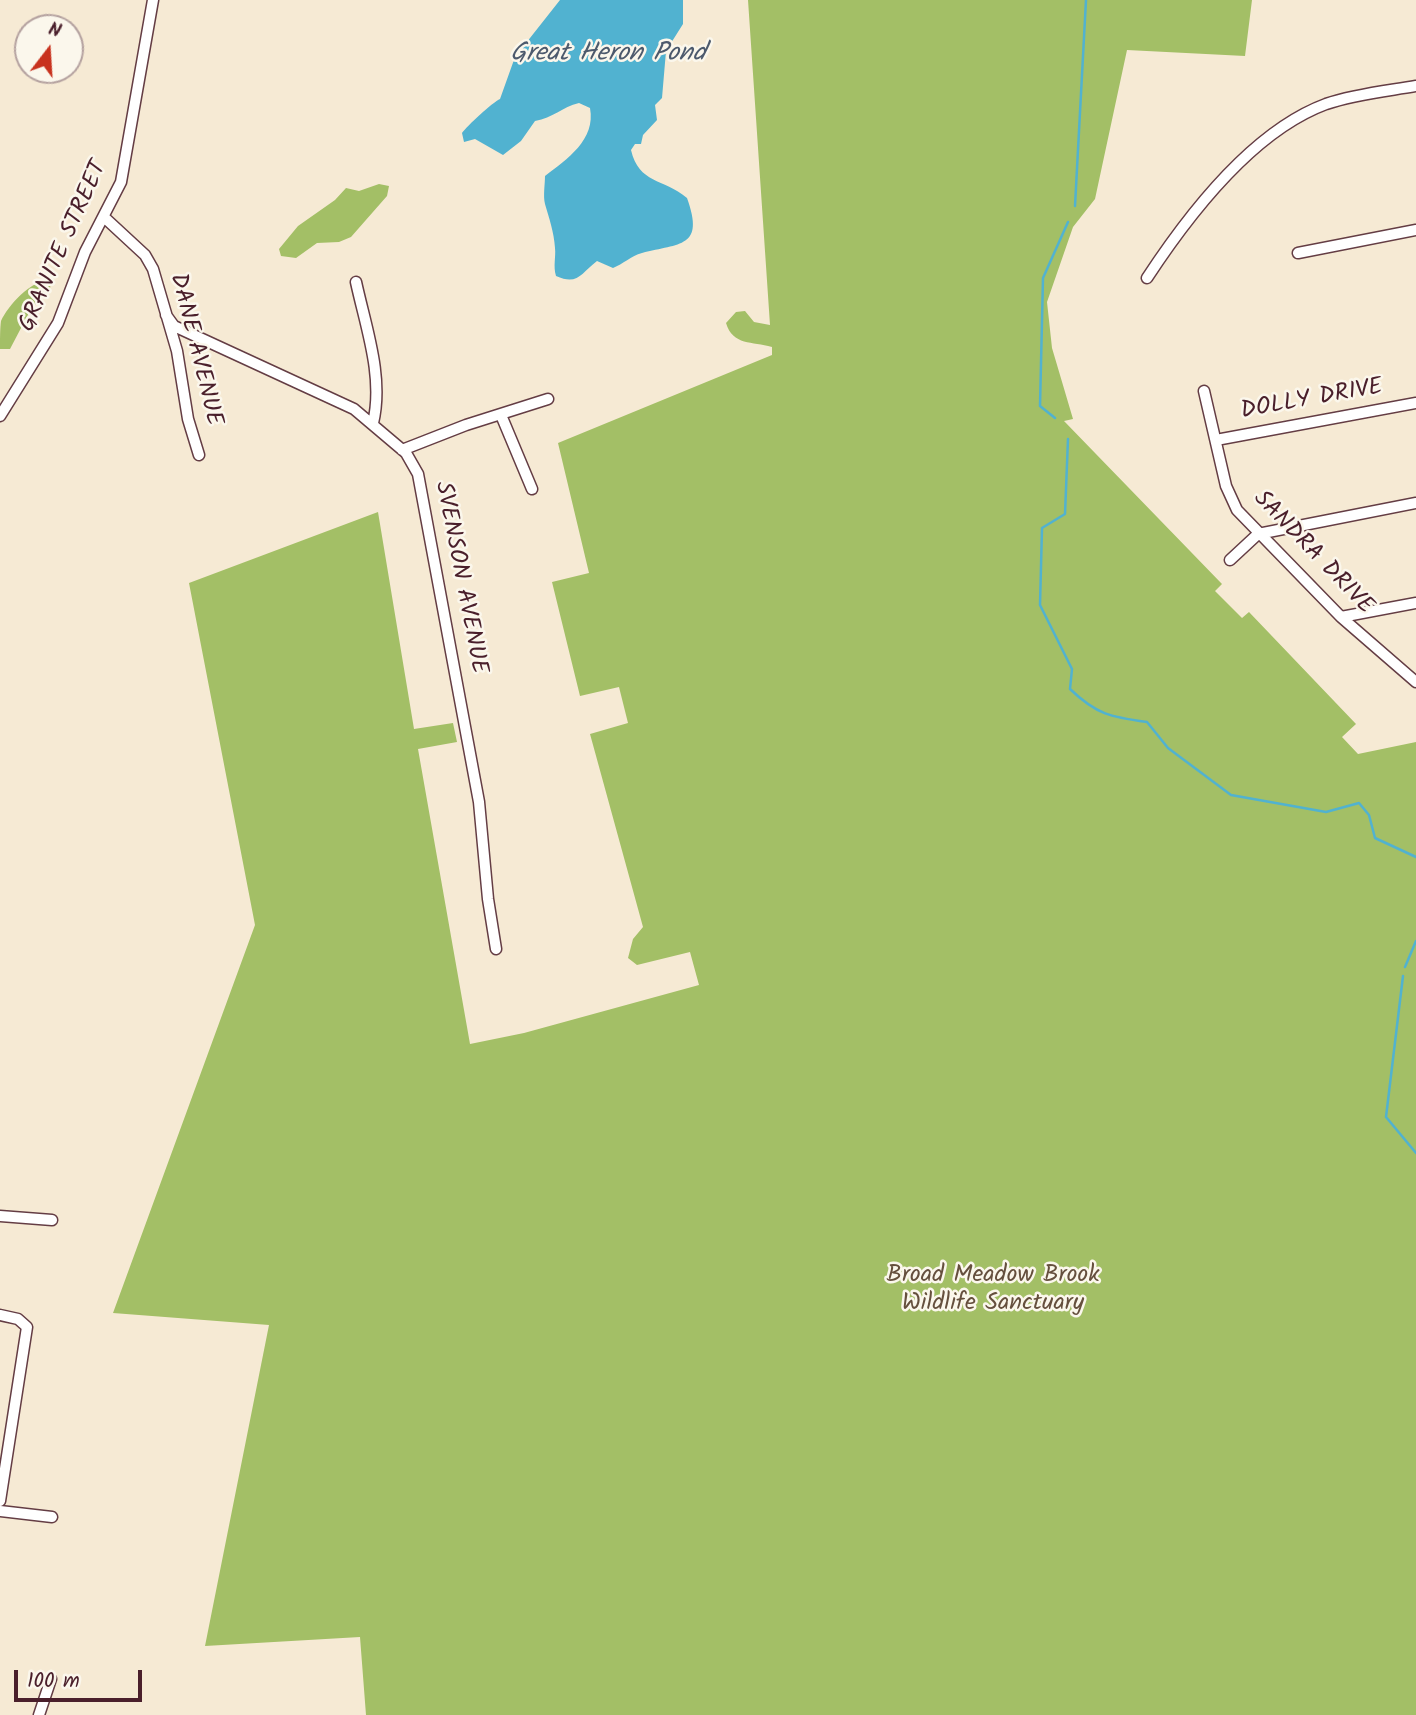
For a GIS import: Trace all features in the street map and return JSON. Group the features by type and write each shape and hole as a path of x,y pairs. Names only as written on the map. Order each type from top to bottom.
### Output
{"street":[{"name":"GRANITE STREET","path":"0,416 58,323 85,253 105,218 126,162 153,0"},
{"path":"1147,278 1179,230 1256,147 1297,117 1344,99 1416,86"},
{"name":"DANE AVENUE","path":"105,218 145,257 153,269 199,455"},
{"path":"1298,253 1416,230"},
{"path":"356,282 376,373 378,405 373,423"},
{"name":"SVENSON AVENUE","path":"166,315 174,326 333,399 373,423 402,450 418,474 432,536 479,802 496,949"},
{"name":"SANDRA DRIVE","path":"1204,391 1230,496 1237,510 1341,617 1416,682"},
{"path":"402,450 466,425 548,399"},
{"name":"DOLLY DRIVE","path":"1216,440 1416,403"},
{"path":"501,415 512,449 532,489"},
{"path":"1230,560 1258,534 1416,503"},
{"path":"1341,617 1416,603"},
{"path":"0,1216 52,1220"},
{"path":"0,1315 20,1321 27,1328 0,1501"},
{"path":"0,1417 13,1417"},
{"path":"0,1511 52,1517"},
{"path":"39,1715 51,1679"}],"green space":[{"name":"Broad Meadow Brook Wildlife Sanctuary","path":"748,0 1252,0 1245,56 1127,50 1095,199 1073,227 1047,302 1052,348 1073,419 1064,421 1222,584 1215,591 1242,618 1249,612 1356,724 1342,737 1358,754 1416,742 1416,1715 366,1715 360,1637 205,1646 269,1325 113,1313 255,925 189,583 378,512 414,729 453,723 457,742 418,749 470,1044 524,1033 699,985 690,952 637,965 628,958 633,939 643,927 590,734 628,723 619,687 580,696 552,582 589,573 558,443 772,355 772,347 733,336 726,323 736,312 745,311 754,322 770,325"},
{"path":"379,184 389,186 387,196 351,237 339,242 317,243 296,258 281,256 279,249 298,226 335,200 346,188 359,191"},
{"path":"51,280 50,289 31,309 10,349 0,349 1,321 9,308 29,288"}],"water":[{"name":"Great Heron Pond","path":"560,0 683,0 683,24 666,51 662,98 655,105 657,120 643,135 641,144 635,144 631,150 635,161 646,175 687,198 693,226 691,235 685,241 638,254 613,268 597,261 579,277 569,280 556,276 554,236 544,201 545,176 578,148 584,139 589,130 590,108 579,103 535,121 521,141 503,155 475,139 464,142 462,133 480,114 500,99 515,57"}],"waterway":[{"path":"1075,206 1086,0"},
{"path":"1055,418 1040,406 1043,278 1068,222"},
{"path":"1068,439 1065,514 1042,528 1040,605 1072,669 1070,689 1097,710 1147,722 1168,748 1231,795 1326,812 1359,803 1369,815 1375,838 1416,857"},
{"path":"1405,967 1416,941"},
{"path":"1403,976 1386,1117 1416,1153"}]}
